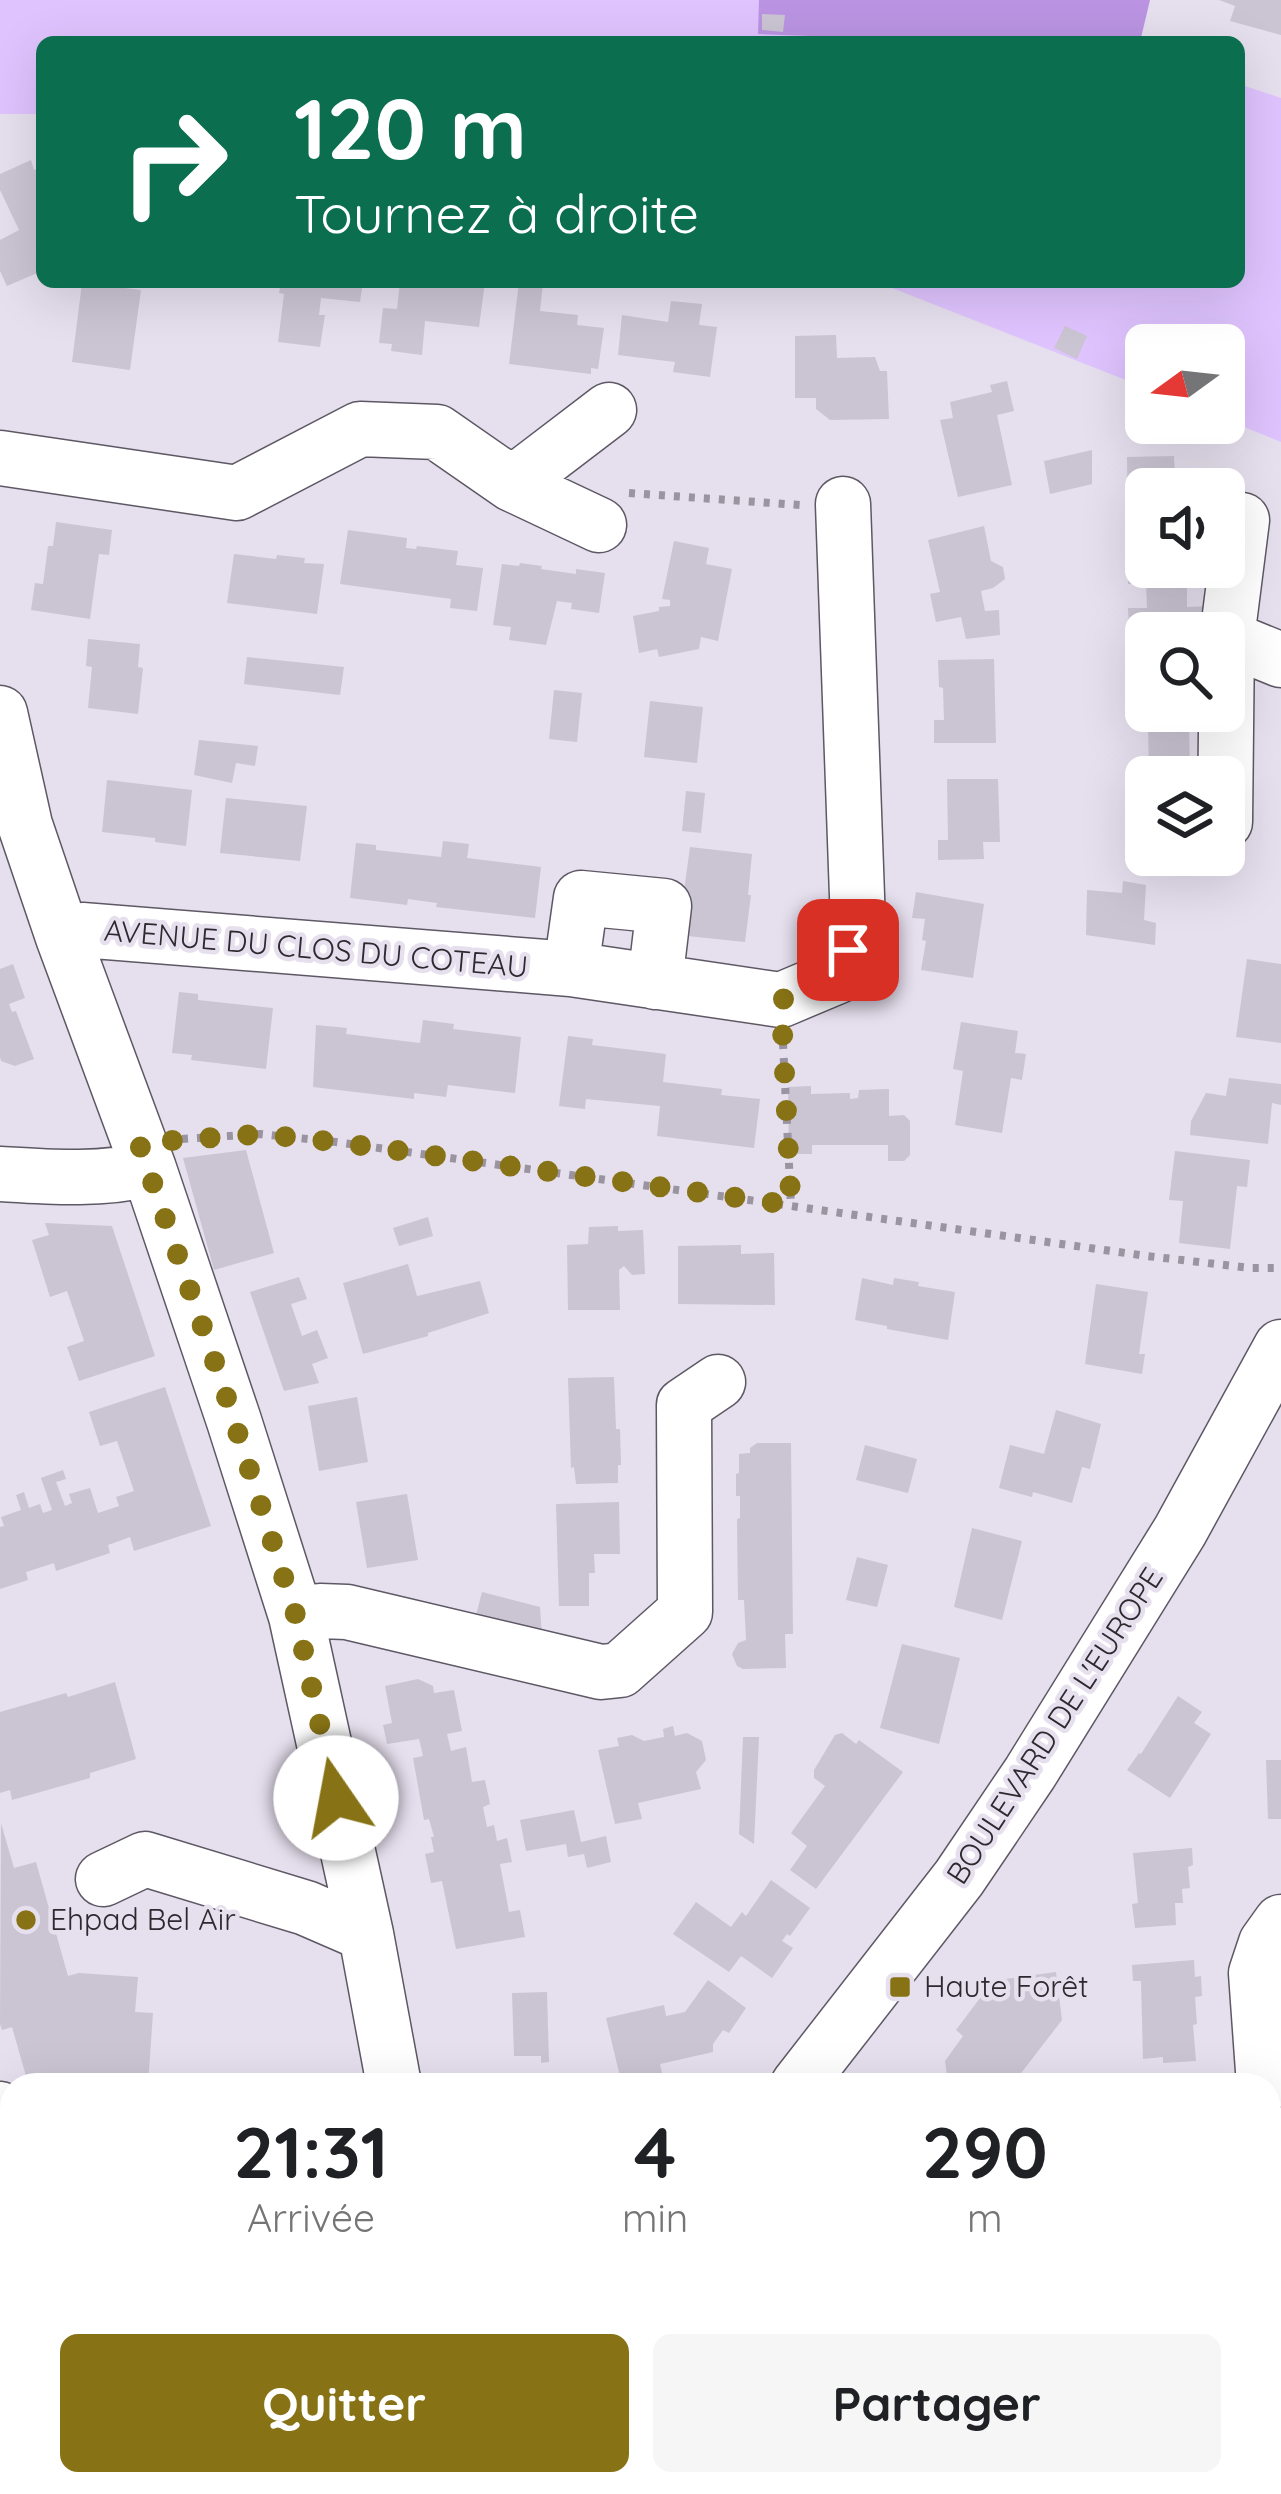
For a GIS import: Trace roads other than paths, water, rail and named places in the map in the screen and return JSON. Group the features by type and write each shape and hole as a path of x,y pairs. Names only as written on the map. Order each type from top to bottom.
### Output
{"street":[{"path":"512,484 609,410"},
{"path":"0,458 237,493 360,429 418,431 437,433 512,484 603,508"},
{"name":"AVENUE DU CLOS DU COTEAU","path":"63,937 82,930 571,969 781,1000 838,976 858,924 843,504"},
{"path":"1245,645 1281,660"},
{"path":"0,712 25,825 144,1156 296,1616 392,2073"},
{"name":"AVENUE DU CLOS DU COTEAU","path":"571,969 580,898 664,906 655,982"},
{"path":"0,1174 123,1175 144,1156"},
{"name":"BOULEVARD DE L'EUROPE","path":"807,2073 959,1878 1030,1774 1275,1372"},
{"path":"296,1616 347,1612 601,1672 620,1670 685,1612 684,1406 718,1382"},
{"path":"103,1879 145,1858 306,1908 366,1934"},
{"path":"1263,2073 1256,1972 1266,1943 1281,1922"}],"place":[{"name":"Ehpad Bel Air","path":"26,1920"},
{"name":"Haute Forêt","path":"900,1987"}]}
